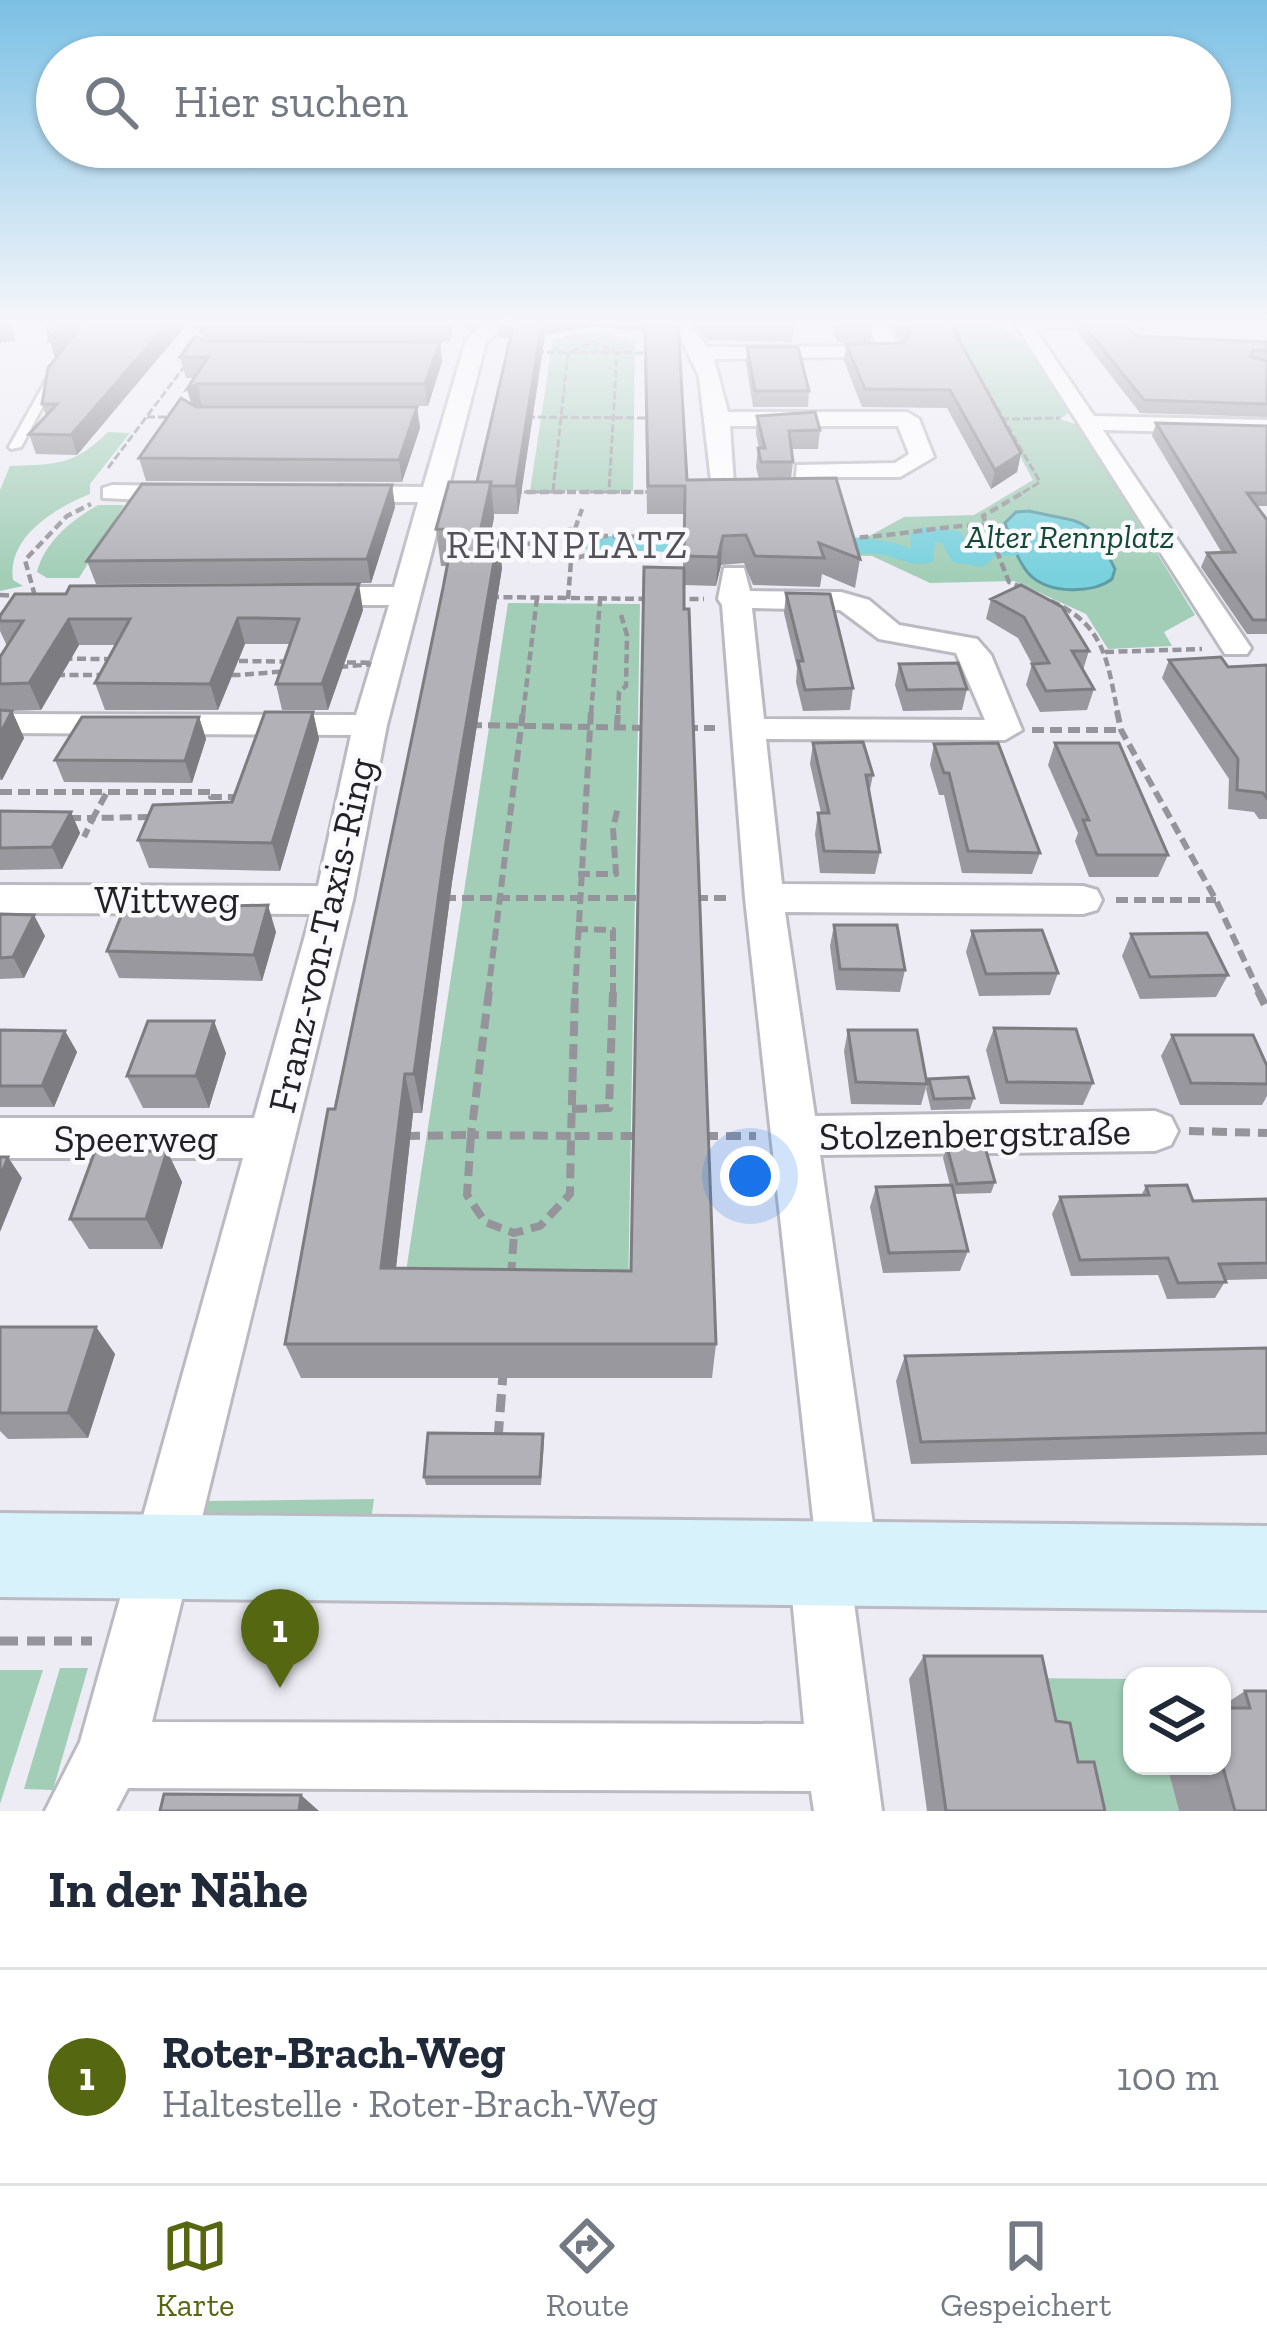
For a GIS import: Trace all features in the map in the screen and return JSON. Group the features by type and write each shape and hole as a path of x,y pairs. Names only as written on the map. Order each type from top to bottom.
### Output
{"street":[{"name":"Franz-von-Taxis-Ring","path":"94,1783 161,1559 334,900 370,725 435,494 449,407"},
{"path":"714,407 722,493 809,494 806,470 900,470 922,457 907,419 716,418"},
{"path":"1079,407 1236,648"},
{"path":"1090,423 1267,427"},
{"path":"112,494 228,494"},
{"path":"320,494 435,494"},
{"path":"733,587 859,606 890,633 966,645 976,655 1005,730 748,729"},
{"name":"Stolzenbergstraße","path":"733,587 764,898 795,1136 834,1566 844,1784"},
{"path":"273,596 407,596"},
{"path":"3,722 370,725"},
{"path":"764,898 1083,899"},
{"name":"Wittweg","path":"0,899 334,900"},
{"name":"Stolzenbergstraße","path":"795,1136 1156,1131"},
{"name":"Speerweg","path":"0,1138 272,1138"},
{"path":"0,1555 1267,1568"},
{"path":"94,1783 844,1784"}],"lane":[{"path":"15,447 34,407"}],"path":[{"path":"553,491 561,407"},
{"path":"610,491 615,407"},
{"path":"997,407 1040,482 983,516 984,525 1009,582 1027,590"},
{"path":"147,417 183,417"},
{"path":"445,417 716,418"},
{"path":"985,419 1090,423"},
{"path":"583,491 583,500"},
{"path":"435,494 722,493"},
{"path":"575,529 582,509"},
{"path":"834,538 882,538 921,526 984,525"},
{"path":"539,544 547,534 575,529 600,538 694,537"},
{"path":"422,542 539,544 551,557 571,560 598,551"},
{"path":"568,599 571,560"},
{"path":"407,596 600,600 733,587"},
{"path":"0,595 35,598"},
{"path":"537,598 466,1195 484,1222 514,1233 540,1226 570,1194 578,874 600,600"},
{"path":"1046,599 1082,615 1105,652 1120,730 1216,900 1267,1009"},
{"path":"617,728 626,669 627,635 621,615"},
{"path":"173,676 182,644"},
{"path":"1105,652 1236,648"},
{"path":"23,658 388,663 173,676 14,675 23,658"},
{"path":"470,725 661,728"},
{"path":"683,728 748,729"},
{"path":"1005,730 1120,730"},
{"path":"0,791 212,792 205,815"},
{"path":"84,837 107,792"},
{"path":"212,797 253,797"},
{"path":"578,874 616,874 613,828 618,807"},
{"path":"46,818 160,816"},
{"path":"439,898 647,898"},
{"path":"694,898 764,898"},
{"path":"1083,899 1216,900"},
{"path":"572,1109 610,1108 607,1070 614,1007 609,974 613,929 576,928"},
{"path":"1156,1131 1267,1133"},
{"path":"382,1136 661,1136"},
{"path":"683,1136 795,1136"},
{"path":"511,1280 514,1233"},
{"path":"497,1442 505,1349"}],"green space":[{"path":"543,407 634,407 633,491 530,491"},
{"name":"Alter Rennplatz","path":"993,407 1068,407 1071,411 1060,419 1078,425 1195,615 1164,632 1172,646 1108,649 1086,614 1014,581 930,583 872,556 617,550 618,541 628,539 862,540 904,517 974,515 1033,480"},
{"path":"108,432 130,433 90,484 90,494 62,507 25,538 13,565 13,580 23,586 0,591 0,490 10,466 64,461"},
{"path":"98,505 124,505 79,578 47,578 37,572 61,532"},
{"path":"508,603 640,604 628,1299 402,1298"},
{"path":"374,1499 370,1528 206,1521 201,1513 204,1501"},
{"path":"60,1668 88,1668 53,1790 24,1789"},
{"path":"0,1670 43,1670 0,1804"},
{"path":"1021,1678 1123,1679 1123,1775 1169,1775 1179,1811 1076,1811"}],"water":[{"path":"1016,512 1073,520 1090,529 1115,569 1112,579 1071,590 1048,586 1030,575 1005,523"}],"building":[{"path":"55,407 96,407 71,435 29,434"},
{"path":"175,407 417,407 399,460 139,458"},
{"path":"494,407 529,407 516,486 477,482"},
{"path":"647,407 683,407 687,480 836,478 860,559 819,543 824,558 755,556 746,535 723,536 718,557 684,556 685,486 648,486"},
{"path":"959,407 996,407 1021,453 995,470"},
{"path":"815,412 820,430 789,431 793,462 761,462 758,448 765,448 757,416"},
{"path":"1156,423 1267,426 1267,493 1247,493 1267,520 1267,620 1253,620 1207,553 1235,552"},
{"path":"449,482 491,482 480,532 499,532 446,842 414,1074 405,1074 381,1268 631,1271 644,567 684,568 716,1344 285,1344 328,1109 335,1109 443,588 454,530 436,529"},
{"path":"142,484 392,485 367,559 87,561"},
{"path":"359,584 322,684 276,684 299,619 238,618 210,684 95,683 130,619 69,619 29,683 0,684 0,657 23,621 0,621 15,594 66,594 70,586"},
{"path":"1021,585 1062,607 1089,651 1072,651 1094,689 1046,691 1032,664 1049,663 1024,617 991,599"},
{"path":"786,593 830,594 853,688 805,690 798,661 803,661"},
{"path":"1221,657 1228,667 1267,665 1267,798 1263,793 1237,790 1238,759 1169,660"},
{"path":"958,663 967,689 907,690 899,664"},
{"path":"0,710 12,711 0,734"},
{"path":"265,712 313,712 272,843 138,840 153,805 232,802"},
{"path":"82,717 199,717 185,761 55,760"},
{"path":"863,742 873,775 866,775 880,852 824,851 818,813 829,813 813,743"},
{"path":"998,743 1040,853 968,851 949,773 944,773 934,744"},
{"path":"1055,743 1119,743 1168,855 1097,855 1083,820 1089,820"},
{"path":"0,811 71,812 52,847 0,848"},
{"path":"268,905 254,955 107,951 124,909"},
{"path":"0,914 34,915 13,957 0,958"},
{"path":"834,925 897,925 905,970 840,969"},
{"path":"1042,930 1058,973 986,974 972,931"},
{"path":"1207,933 1228,975 1150,977 1131,934"},
{"path":"148,1021 214,1021 196,1076 127,1076"},
{"path":"994,1028 1076,1029 1093,1083 1007,1082"},
{"path":"0,1030 65,1031 42,1086 0,1086"},
{"path":"848,1030 917,1030 927,1084 856,1082"},
{"path":"1172,1035 1253,1035 1267,1066 1267,1084 1191,1083"},
{"path":"968,1077 974,1098 934,1099 929,1079"},
{"path":"947,1147 985,1147 995,1182 957,1184"},
{"path":"95,1151 167,1151 146,1219 70,1219"},
{"path":"952,1185 968,1251 889,1253 876,1187"},
{"path":"1187,1185 1193,1201 1267,1199 1267,1263 1219,1264 1226,1282 1178,1283 1168,1258 1080,1260 1060,1197 1149,1195 1146,1186"},
{"path":"0,1327 96,1327 68,1413 0,1413"},
{"path":"1267,1348 1267,1433 921,1442 905,1356"},
{"path":"428,1433 543,1434 540,1477 424,1477"},
{"path":"924,1656 1042,1656 1056,1721 1070,1723 1078,1762 1094,1762 1105,1811 946,1811"},
{"path":"1245,1691 1267,1691 1267,1811 1235,1811 1225,1775 1231,1775 1231,1708 1250,1708"},
{"path":"164,1794 301,1795 299,1811 160,1811"}],"waterway":[{"path":"807,546 888,547 910,559 924,557 922,534 951,536 961,557 983,559 985,548 1015,548"},
{"path":"593,544 733,546"}],"place":[{"name":"Roter-Brach-Weg","path":"280,1688"}],"district":[{"name":"RENNPLATZ","path":"568,544"}]}
